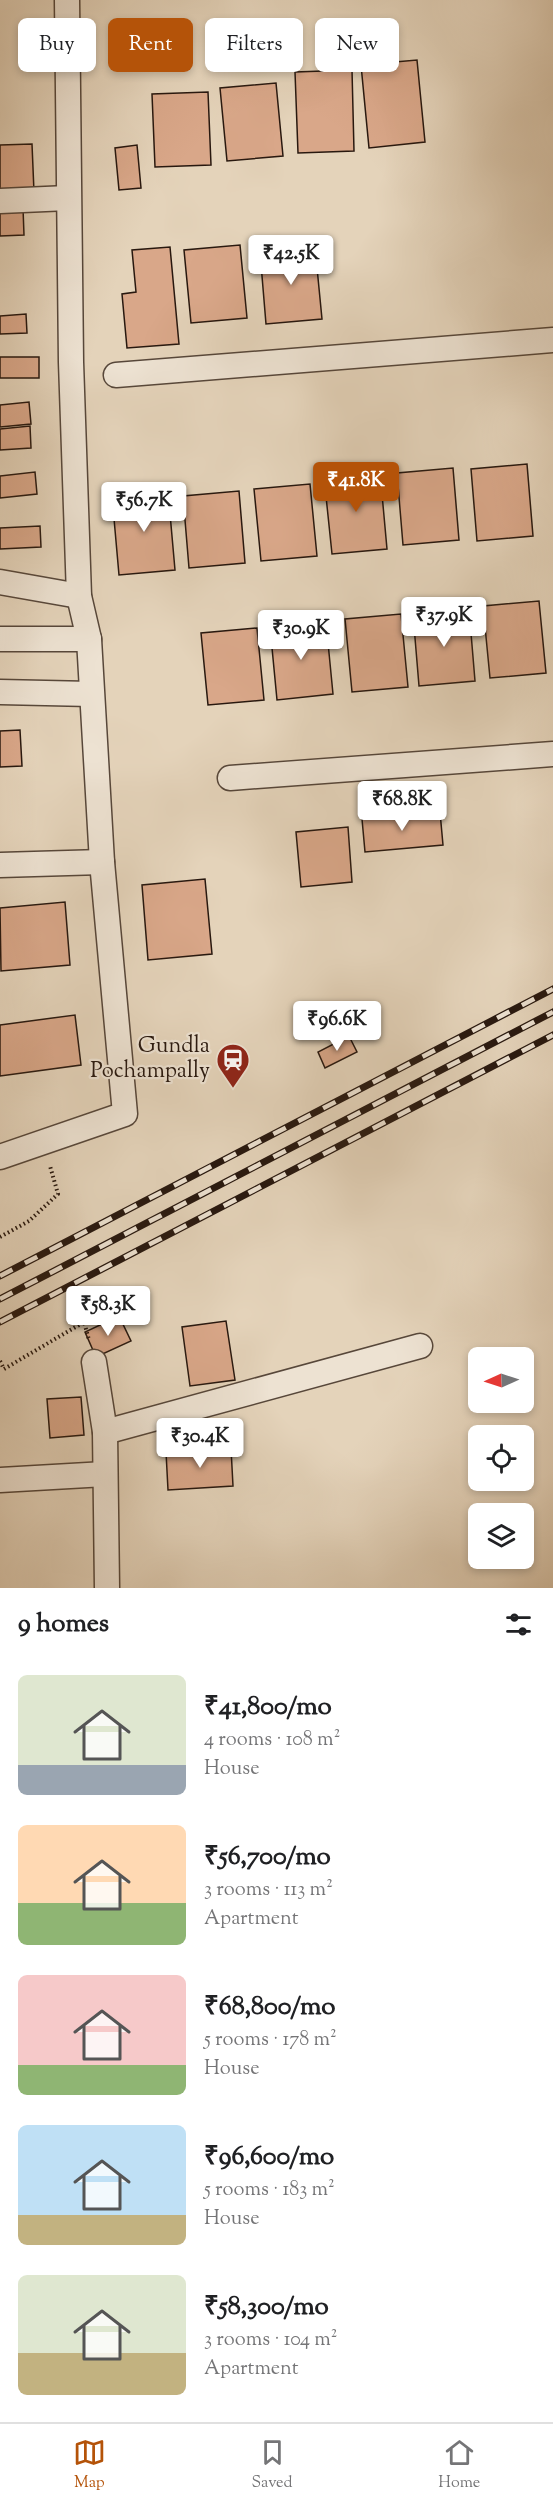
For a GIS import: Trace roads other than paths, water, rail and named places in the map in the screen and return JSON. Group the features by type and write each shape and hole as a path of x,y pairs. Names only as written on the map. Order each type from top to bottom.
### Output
{"street":[{"path":"0,1157 125,1114 102,862 88,639 79,596 68,198 67,0"},
{"path":"0,201 68,198"},
{"path":"116,375 553,340"},
{"path":"0,582 79,596"},
{"path":"0,639 88,639"},
{"path":"0,692 91,694"},
{"path":"230,778 553,754"},
{"path":"0,865 102,862"},
{"path":"105,1432 420,1346"},
{"path":"94,1362 105,1432 107,1588"},
{"path":"0,1480 105,1474"}],"railway":[{"path":"0,1276 553,989"},
{"path":"0,1299 553,1012"},
{"path":"0,1322 553,1035"}],"place":[{"name":"Gundla Pochampally","path":"233,1089"}]}
